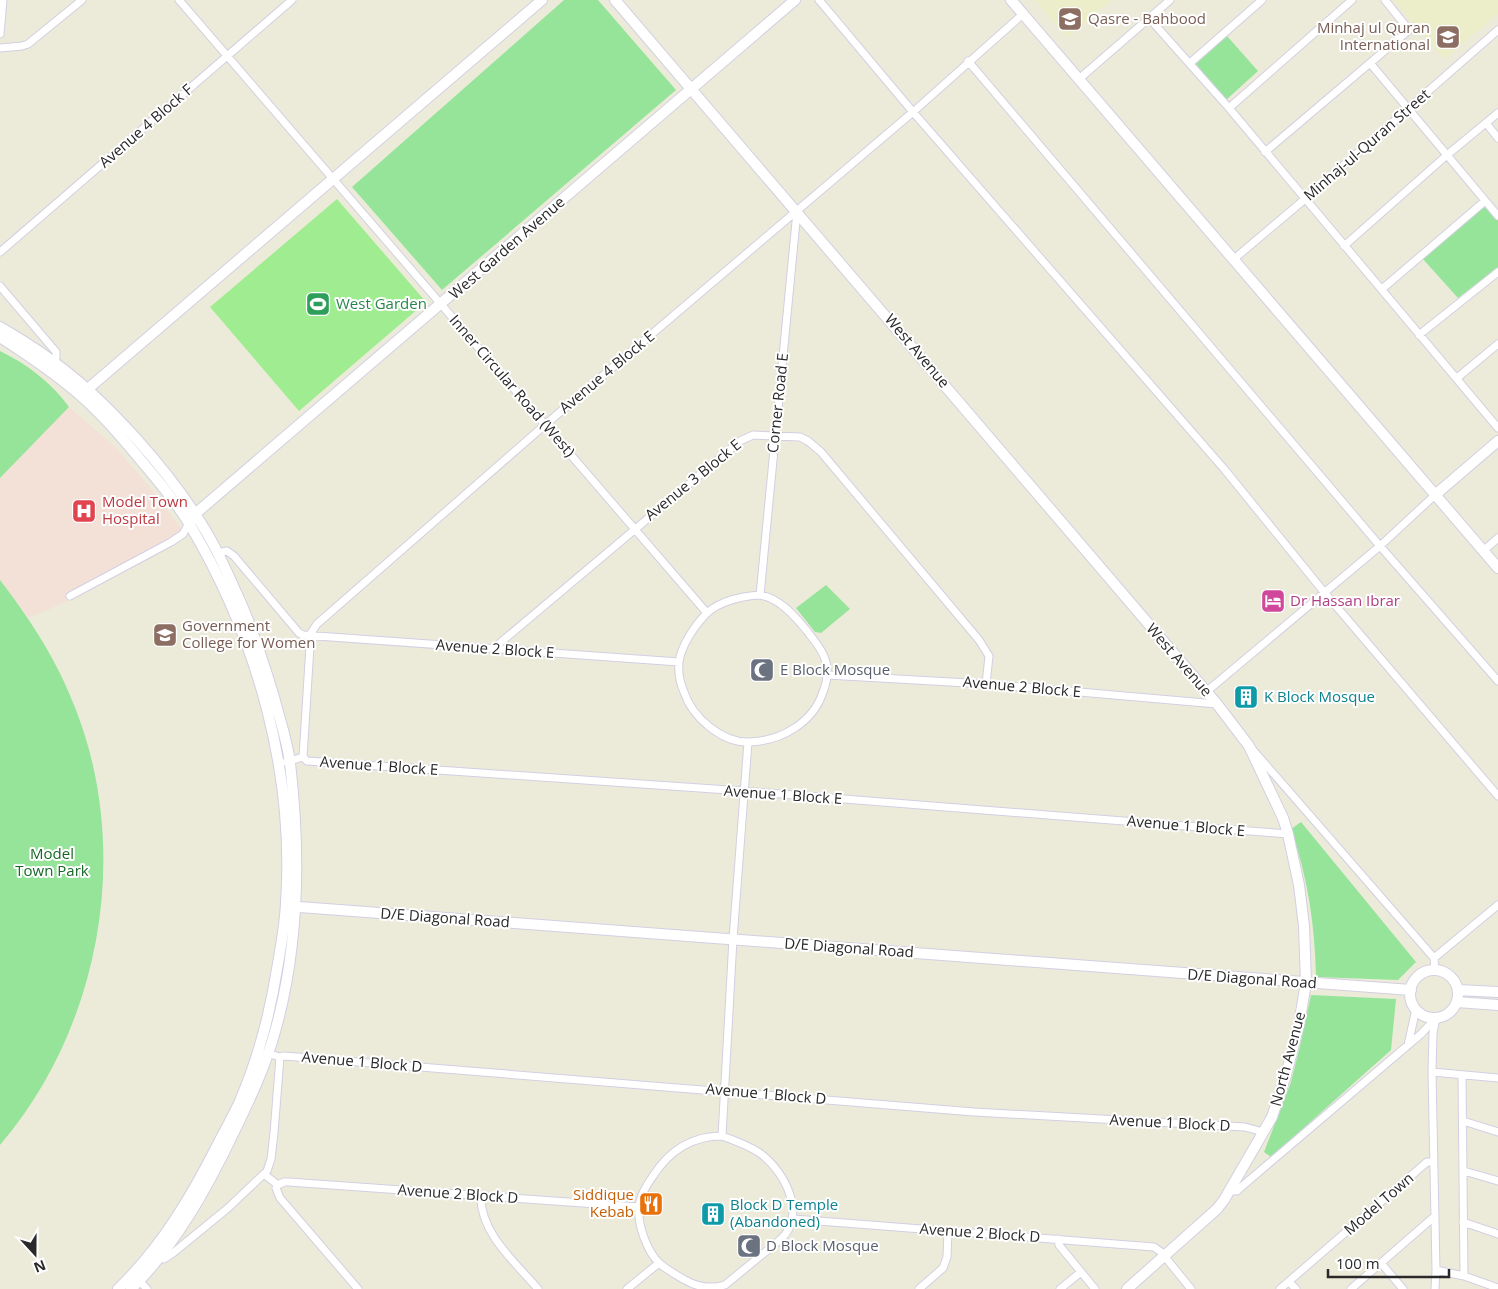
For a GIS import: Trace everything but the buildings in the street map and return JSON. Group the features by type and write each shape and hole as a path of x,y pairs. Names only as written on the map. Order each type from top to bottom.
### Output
{"street":[{"path":"0,34 3,0"},
{"path":"0,48 28,44 82,0"},
{"name":"Inner Circular Road (West)","path":"179,0 707,613"},
{"name":"Avenue 4 Block F","path":"0,252 292,0"},
{"path":"84,393 542,0"},
{"name":"West Avenue","path":"616,0 1217,704"},
{"name":"West Garden Avenue","path":"189,524 195,514 795,0"},
{"path":"819,0 913,112 1225,470 1324,592 1498,796"},
{"path":"1011,0 1498,568"},
{"path":"1079,79 1170,0"},
{"path":"1190,63 1262,0"},
{"path":"1229,108 1352,0"},
{"path":"1265,152 1409,30 1385,0"},
{"name":"Avenue 4 Block E","path":"310,636 317,624 546,424 913,112 1023,14"},
{"path":"1149,18 1229,108 1498,428"},
{"name":"Minhaj-ul-Quran Street","path":"1234,259 1498,30"},
{"path":"968,61 1380,546 1498,681"},
{"path":"1370,63 1498,216"},
{"path":"1344,246 1447,155 1498,113"},
{"path":"1486,124 1498,138"},
{"path":"1382,289 1485,201"},
{"name":"Corner Road E","path":"760,595 797,211"},
{"path":"1419,335 1498,272"},
{"path":"0,286 56,352 56,358 53,361"},
{"path":"0,326 53,361 84,393 156,479 189,524 222,587 248,650 284,763"},
{"path":"0,337 84,393 121,423 155,462 195,514 218,553 265,666 275,699 284,763 290,906 284,996 269,1054 248,1103 205,1188 182,1226 140,1282 131,1289"},
{"path":"1457,378 1498,344"},
{"name":"Avenue 3 Block E","path":"494,648 740,441 753,435 800,437 821,452 983,645 988,656 986,684"},
{"path":"1206,692 1380,546 1435,494 1498,440"},
{"path":"70,596 171,542 183,534 189,524"},
{"path":"1483,551 1498,538"},
{"path":"218,553 227,551 234,556 299,633 310,636 303,758"},
{"path":"760,595 776,600 801,623 825,658 828,675 821,698 814,711 799,725 779,737 748,742 718,732 696,714 686,700 682,689 679,662 688,640 707,613 721,604 737,598 760,595"},
{"name":"Avenue 2 Block E","path":"310,636 679,662"},
{"name":"Avenue 2 Block E","path":"828,675 986,684 1217,704"},
{"name":"North Avenue","path":"1127,1289 1217,1208 1230,1191 1272,1117 1286,1075 1299,1024 1306,983 1304,926 1299,885 1288,834 1270,789 1249,746 1217,704"},
{"path":"722,1136 733,940 748,742"},
{"path":"1249,746 1434,958 1434,971"},
{"name":"Avenue 1 Block E","path":"284,763 303,758 307,761 743,791 1288,834"},
{"path":"1434,958 1498,905"},
{"path":"118,1289 140,1282 173,1223 198,1184 240,1100 258,1050 273,994 290,906"},
{"name":"D/E Diagonal Road","path":"290,906 1411,990"},
{"path":"1434,971 1447,974 1456,984 1458,990 1457,1002 1449,1013 1436,1018 1428,1018 1412,1004 1411,990 1417,979 1428,972 1434,971"},
{"path":"1458,990 1498,992"},
{"path":"1457,1002 1498,1004"},
{"path":"1408,1045 1416,1009"},
{"path":"1230,1191 1237,1191 1408,1045 1436,1018"},
{"path":"1435,1289 1432,1072 1433,1033 1436,1018"},
{"name":"Avenue 1 Block D","path":"258,1050 280,1057 974,1112 1245,1127 1263,1132"},
{"path":"158,1257 164,1259 173,1253 265,1175 271,1160 280,1057"},
{"path":"1432,1072 1498,1078"},
{"path":"1462,1075 1464,1276"},
{"path":"1462,1120 1498,1132"},
{"path":"722,1136 746,1145 760,1154 780,1174 790,1196 793,1219 787,1233 781,1239 725,1285 710,1289 692,1284 674,1274 659,1262 646,1240 641,1226 639,1208 642,1195 648,1183 664,1160 673,1152 693,1140 722,1136"},
{"name":"Model Town","path":"1280,1289 1427,1162 1433,1162"},
{"path":"1464,1171 1498,1181"},
{"path":"265,1175 278,1185 276,1188 280,1198 358,1289"},
{"name":"Avenue 2 Block D","path":"278,1185 289,1182 639,1208"},
{"path":"481,1196 482,1215 486,1223 500,1244 538,1289"},
{"path":"1351,1289 1435,1216"},
{"name":"Avenue 2 Block D","path":"793,1219 1154,1247 1164,1256"},
{"path":"1463,1222 1498,1234"},
{"path":"919,1289 943,1268 947,1257 948,1231"},
{"path":"1058,1239 1059,1245 1095,1289"},
{"path":"1164,1256 1192,1289"},
{"path":"628,1289 659,1262"},
{"path":"1381,1263 1403,1289"},
{"path":"1436,1270 1464,1276 1487,1287 1498,1288"},
{"path":"1060,1289 1081,1272"},
{"path":"1289,1282 1296,1289"}],"shaded area":[{"name":"Qasre - Bahbood","path":"1035,0 1112,0 1067,38"},
{"name":"Minhaj ul Quran International","path":"1393,0 1498,0 1498,14 1444,59"},
{"name":"Model Town Hospital","path":"69,407 115,447 148,485 187,536 163,552 66,602 29,618 0,580 0,478"}],"green space":[{"name":"West Garden","path":"564,0 598,0 676,90 442,290 352,187"},
{"path":"1227,36 1258,71 1226,100 1196,64"},
{"name":"West Garden","path":"337,199 426,302 299,411 210,307"},
{"path":"1484,206 1487,206 1498,218 1498,267 1458,298 1422,258"},
{"path":"0,351 38,375 55,390 69,407 0,478"},
{"name":"Model Town Park","path":"0,580 43,642 61,674 76,710 93,765 102,822 103,880 96,938 83,994 62,1048 34,1099 0,1145"},
{"path":"826,585 850,609 821,633 815,632 796,608"},
{"path":"1301,822 1416,962 1398,980 1316,977 1310,902 1291,829"},
{"path":"1311,995 1396,999 1391,1050 1271,1157 1264,1152 1291,1082"}],"place":[{"name":"Qasre - Bahbood","path":"1070,19"},
{"name":"Minhaj ul Quran International","path":"1448,37"},
{"name":"West Garden","path":"318,304"},
{"name":"Model Town Hospital","path":"84,511"},
{"name":"Dr Hassan Ibrar","path":"1273,601"},
{"name":"Government College for Women","path":"165,635"},
{"name":"E Block Mosque","path":"762,670"},
{"name":"K Block Mosque","path":"1246,697"},
{"name":"Siddique Kebab","path":"651,1204"},
{"name":"Block D Temple (Abandoned)","path":"713,1214"},
{"name":"D Block Mosque","path":"749,1246"}]}
